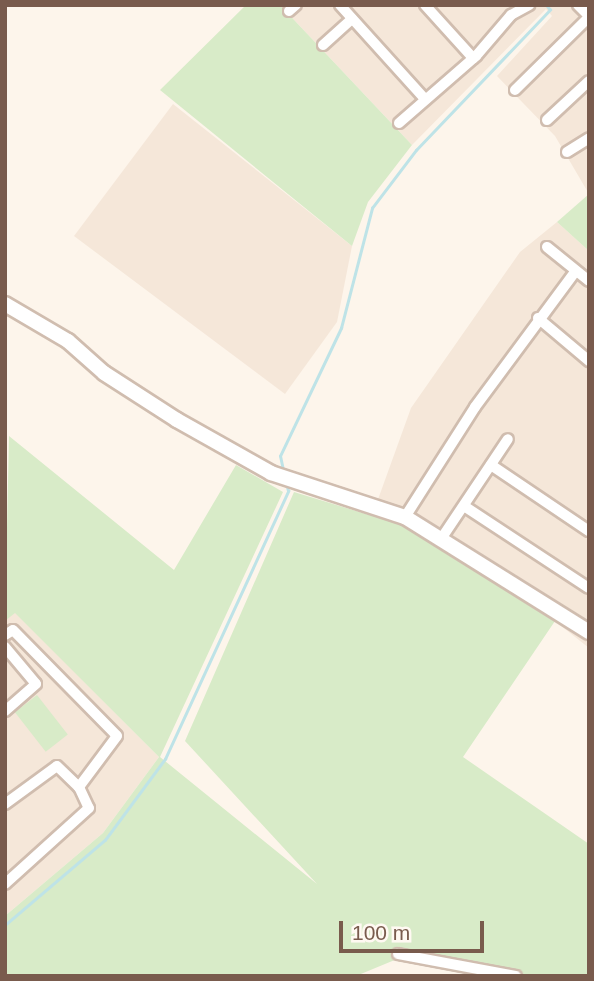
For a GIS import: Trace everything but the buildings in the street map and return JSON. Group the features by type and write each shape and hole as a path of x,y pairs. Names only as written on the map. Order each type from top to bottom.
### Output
{"main road":[{"path":"5,304 68,341 104,373 177,420 271,473 291,482 405,517 589,632"}],"street":[{"path":"340,5 425,99"},
{"path":"425,5 473,58"},
{"path":"503,5 511,15"},
{"path":"399,123 473,58 511,15 529,5"},
{"path":"515,90 589,16 578,5"},
{"path":"323,45 352,19"},
{"path":"547,120 589,81"},
{"path":"567,152 589,138"},
{"path":"547,247 589,281"},
{"path":"405,517 538,318 575,272"},
{"path":"538,318 589,361"},
{"path":"441,539 508,439"},
{"path":"491,465 589,531"},
{"path":"464,506 589,588"},
{"path":"5,635 13,630 117,736 79,787"},
{"path":"5,647 36,684 5,711"},
{"path":"5,804 57,766 79,787 89,808 5,884"},
{"path":"398,954 516,976"}],"shaded area":[{"path":"280,5 589,5 589,194 555,136 497,76 552,16 546,9 412,145"},
{"path":"173,104 352,246 337,322 285,394 74,236"},
{"path":"557,222 589,251 589,648 555,621 402,525 372,516 411,408 520,252"},
{"path":"15,612 159,757 103,833 5,916 5,621"}],"green space":[{"path":"246,5 280,5 412,145 368,202 352,246 160,90"},
{"path":"589,194 589,251 557,222"},
{"path":"9,436 174,570 236,465 283,492 160,757 317,884 185,741 294,492 402,525 555,621 463,757 589,844 589,976 533,976 414,952 356,976 5,976 5,916 103,833 159,757 15,613 5,621"},
{"path":"37,695 68,734 46,752 15,712"}],"waterway":[{"path":"283,470 280,456 341,328 372,208 416,150 550,10 546,5"},
{"path":"5,925 105,840 165,759 288,491 286,483"}]}
